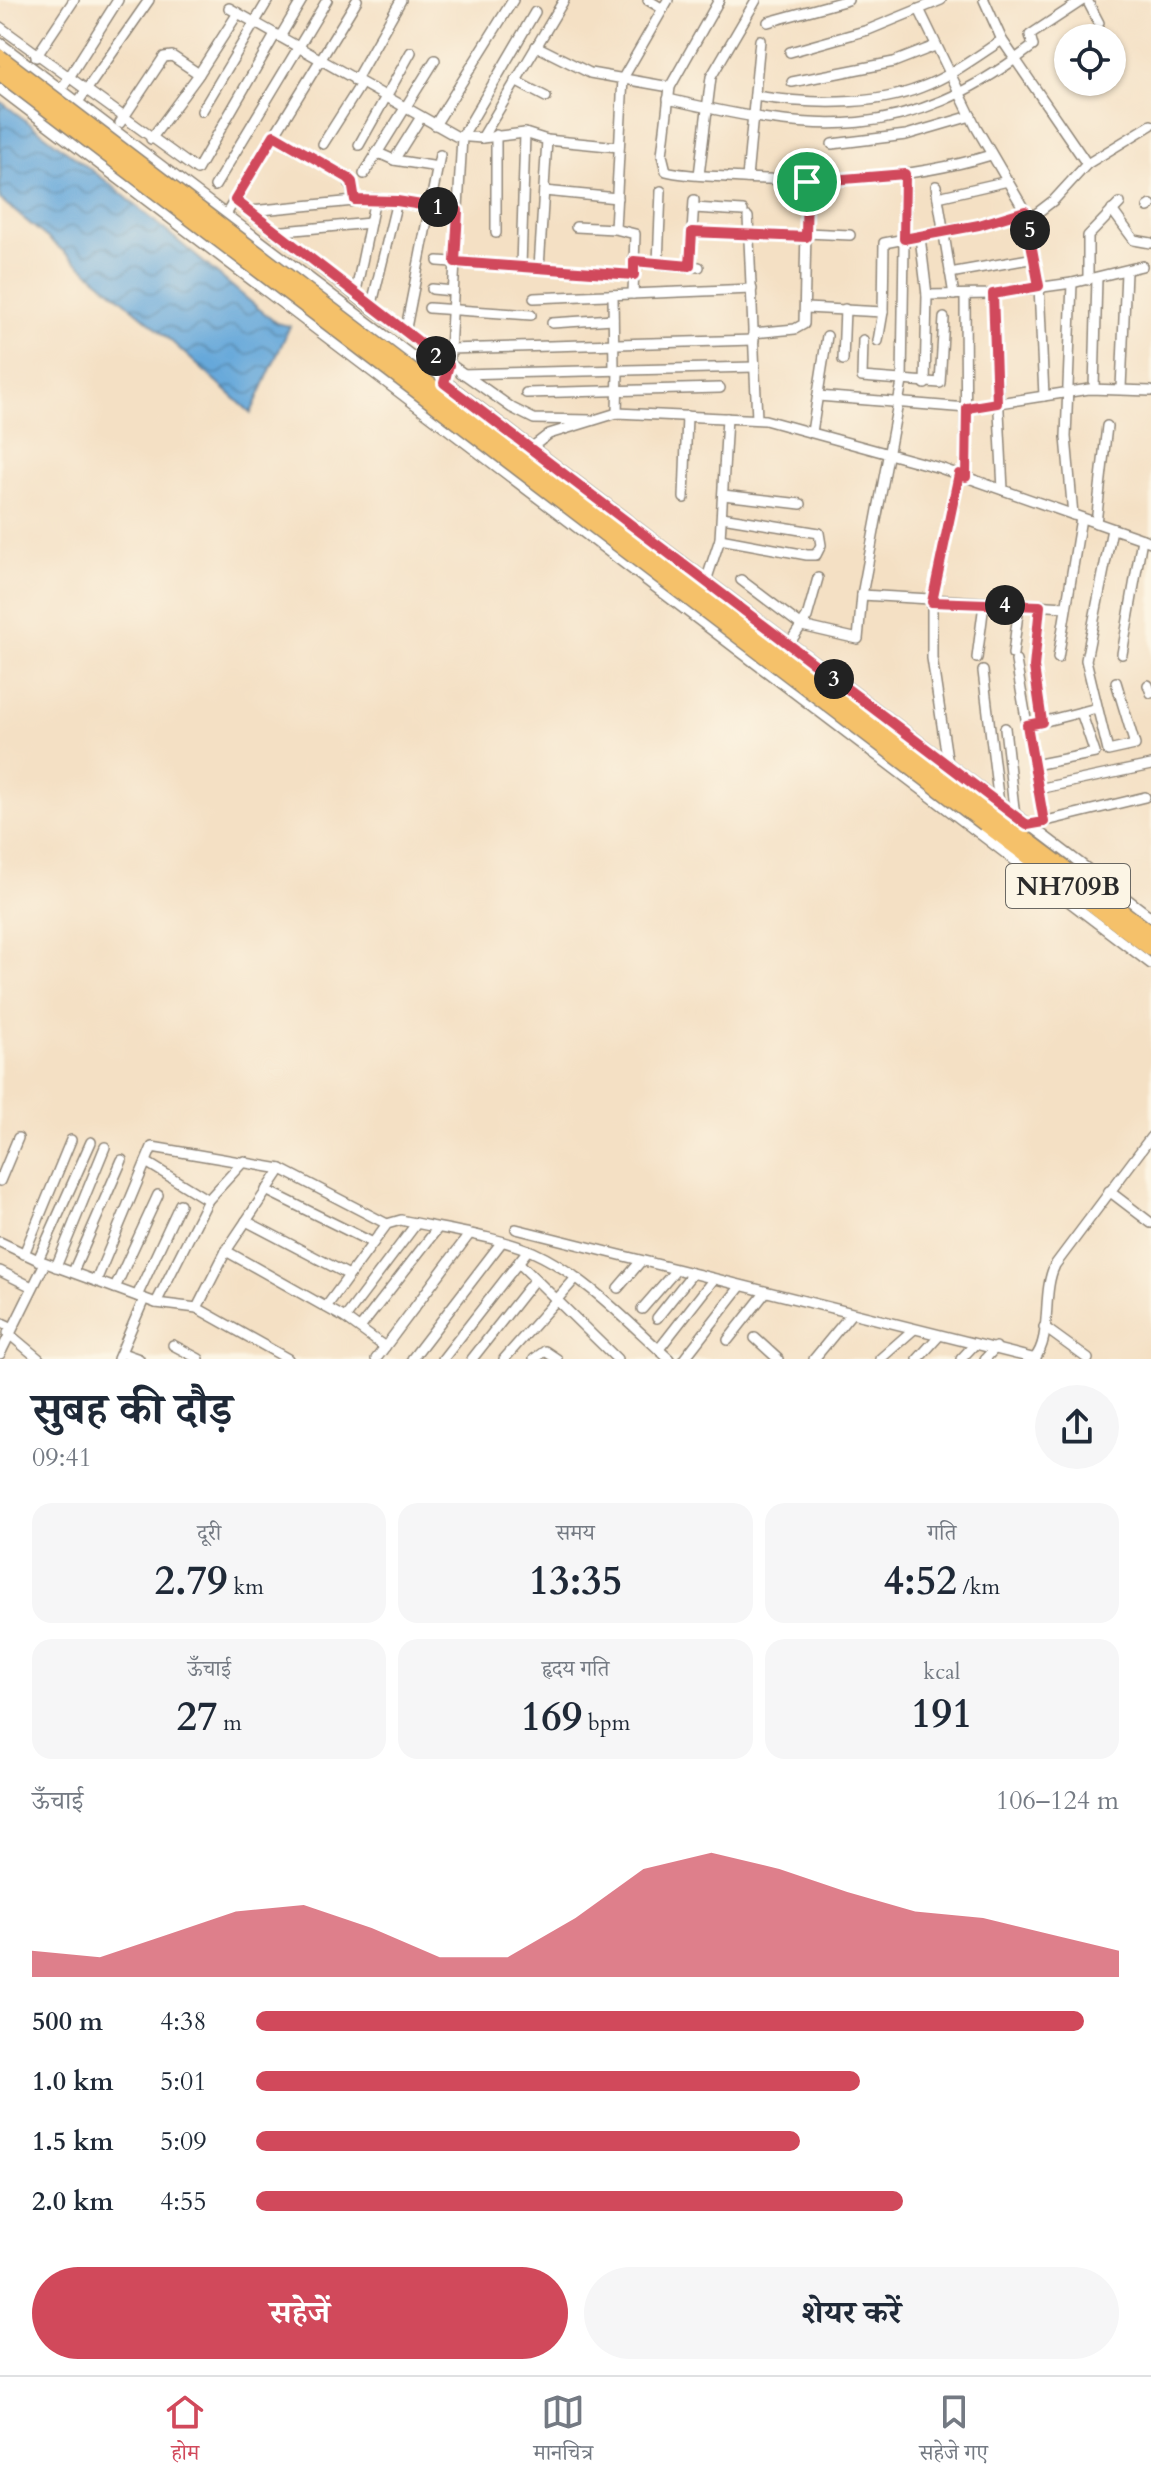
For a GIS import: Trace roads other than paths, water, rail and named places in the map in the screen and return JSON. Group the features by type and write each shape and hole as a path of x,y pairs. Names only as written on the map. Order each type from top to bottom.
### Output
{"highway":[{"name":"NH709B","path":"0,57 992,814 1151,949"},
{"name":"NH709B","path":"0,73 1151,933"}],"street":[{"path":"34,60 74,0"},
{"path":"66,83 118,0"},
{"path":"83,95 149,0"},
{"path":"0,43 34,60 119,124 151,139 166,159 197,170 302,0"},
{"path":"215,186 327,0"},
{"path":"230,207 357,0"},
{"path":"323,144 401,0"},
{"path":"482,138 564,0"},
{"path":"615,229 623,78 666,4 648,0"},
{"path":"719,0 670,87 663,170 807,182 905,174 955,166 991,155"},
{"path":"699,175 711,77 756,0"},
{"path":"768,22 848,0"},
{"path":"790,52 868,30 941,0"},
{"path":"984,0 1002,40 1087,164"},
{"path":"668,99 753,118 806,125 872,121 923,111 960,95 1016,60 1033,46 1030,35 1085,0 1099,23"},
{"path":"202,111 255,23 264,1"},
{"path":"435,125 509,1"},
{"path":"919,9 991,155 1026,215 1039,286 1044,396"},
{"path":"151,139 199,74 234,10 383,97 462,137 525,133 547,140 619,147"},
{"path":"447,373 462,137 535,12"},
{"path":"0,27 34,60 447,373 534,445 709,575 789,644 948,765 992,814 1015,817 1151,917"},
{"path":"747,178 760,40"},
{"path":"755,96 795,101 890,96 950,74 1002,40"},
{"path":"536,46 590,73 670,87"},
{"path":"792,82 894,62 935,46"},
{"path":"359,145 383,97 411,52"},
{"path":"119,124 164,57 172,56 199,74"},
{"path":"364,174 435,60"},
{"path":"515,81 546,97"},
{"path":"0,89 1151,964"},
{"path":"832,144 906,135 971,116"},
{"path":"394,160 421,117"},
{"path":"878,341 883,312 882,246 887,241 1026,215 1046,207 1087,164 1151,125"},
{"path":"521,267 525,133"},
{"path":"274,135 348,178 352,182 355,200"},
{"path":"496,135 496,233"},
{"path":"539,268 547,140"},
{"path":"376,152 394,160 438,167"},
{"path":"405,333 440,155"},
{"path":"741,580 800,630 858,639 862,595 902,382 905,174"},
{"path":"948,765 932,658 932,602 962,476 967,408 960,296 950,273 937,192 1008,181"},
{"path":"423,346 449,349 754,337 801,327 806,308 807,182"},
{"path":"544,191 617,198"},
{"path":"658,263 661,191"},
{"path":"230,207 260,212 375,199 458,211"},
{"path":"355,296 375,199"},
{"path":"371,308 397,201"},
{"path":"634,261 695,266 692,232 694,204 746,214 757,419"},
{"path":"1094,388 1093,279 1088,236 1116,207 1134,240 1151,243"},
{"path":"248,210 423,346 447,373 755,367"},
{"path":"273,232 370,223"},
{"path":"576,227 634,233 633,294"},
{"path":"692,232 749,236 850,235"},
{"path":"920,237 927,295 925,384"},
{"path":"950,273 1035,258"},
{"path":"438,261 634,275"},
{"path":"927,295 993,294 1072,283 1142,266"},
{"path":"1121,388 1126,272"},
{"path":"1058,658 1077,517 1066,437 1072,283"},
{"path":"432,289 453,291"},
{"path":"534,298 752,289"},
{"path":"993,294 1003,490"},
{"path":"613,295 619,390 617,413"},
{"path":"429,308 531,315"},
{"path":"806,308 883,312"},
{"path":"843,360 845,309"},
{"path":"863,340 861,377 925,384 941,382 944,318"},
{"path":"552,323 613,319"},
{"path":"812,432 827,336"},
{"path":"461,374 534,419 575,417 593,420"},
{"path":"526,393 720,388"},
{"path":"818,396 967,408 1094,388 1151,391"},
{"path":"504,475 549,434 617,413 757,419 889,453 1147,540 1122,654"},
{"path":"684,498 687,416"},
{"path":"709,575 720,539 727,418"},
{"path":"1096,523 1107,426"},
{"path":"723,495 801,504"},
{"path":"720,539 807,555 816,555 821,545 819,533 722,517"},
{"path":"1112,529 1087,666 1108,751 1135,745 1116,682"},
{"path":"789,644 800,630 818,578"},
{"path":"862,595 932,602 1066,607"},
{"path":"977,658 984,604"},
{"path":"1019,605 1014,657 1044,822"},
{"path":"1040,606 1034,662 1042,722"},
{"path":"983,671 992,814"},
{"path":"1027,725 1097,708"},
{"path":"1034,765 1095,753 1081,712"},
{"path":"1005,728 1015,817"},
{"path":"1038,789 1151,765"},
{"path":"1027,825 1145,797"},
{"path":"516,1229 1035,1359 1044,1342 1047,1286 1055,1265 1151,1137"},
{"path":"0,1181 18,1138"},
{"path":"24,1254 71,1140"},
{"path":"0,1354 32,1287 91,1142"},
{"path":"56,1267 105,1147"},
{"path":"96,1281 152,1147 281,1169 387,1224"},
{"path":"73,1272 122,1160"},
{"path":"156,1303 208,1200 244,1161"},
{"path":"146,1162 208,1200"},
{"path":"197,1308 226,1251 281,1169"},
{"path":"266,1190 373,1243"},
{"path":"1109,1191 1151,1223"},
{"path":"115,1288 158,1195"},
{"path":"139,1359 120,1356 180,1204"},
{"path":"326,1307 387,1224 395,1220 528,1250 575,1279 669,1359"},
{"path":"246,1221 349,1275"},
{"path":"345,1318 416,1224"},
{"path":"360,1328 437,1229"},
{"path":"376,1359 468,1236"},
{"path":"0,1242 42,1262 156,1303 197,1308 288,1359"},
{"path":"412,1359 501,1243"},
{"path":"443,1359 528,1250"},
{"path":"226,1251 345,1318 385,1347"},
{"path":"618,1288 641,1261"},
{"path":"519,1263 617,1359"},
{"path":"642,1309 676,1270"},
{"path":"0,1271 32,1287"},
{"path":"657,1318 692,1274"},
{"path":"472,1359 535,1279"},
{"path":"504,1359 575,1279"},
{"path":"659,1349 713,1280"},
{"path":"684,1359 740,1287"},
{"path":"728,1340 765,1293"},
{"path":"814,1359 851,1314"},
{"path":"0,1322 39,1359"},
{"path":"1044,1327 1088,1359"},
{"path":"880,1359 913,1330"},
{"path":"918,1359 938,1337"},
{"path":"755,1338 778,1359"},
{"path":"961,1359 975,1344"},
{"path":"173,1345 199,1359"},
{"path":"985,1359 996,1347"},
{"path":"534,1359 545,1351 557,1359"}],"water":[{"path":"0,101 110,184 276,323 290,326 251,413 152,324 0,199"}]}
